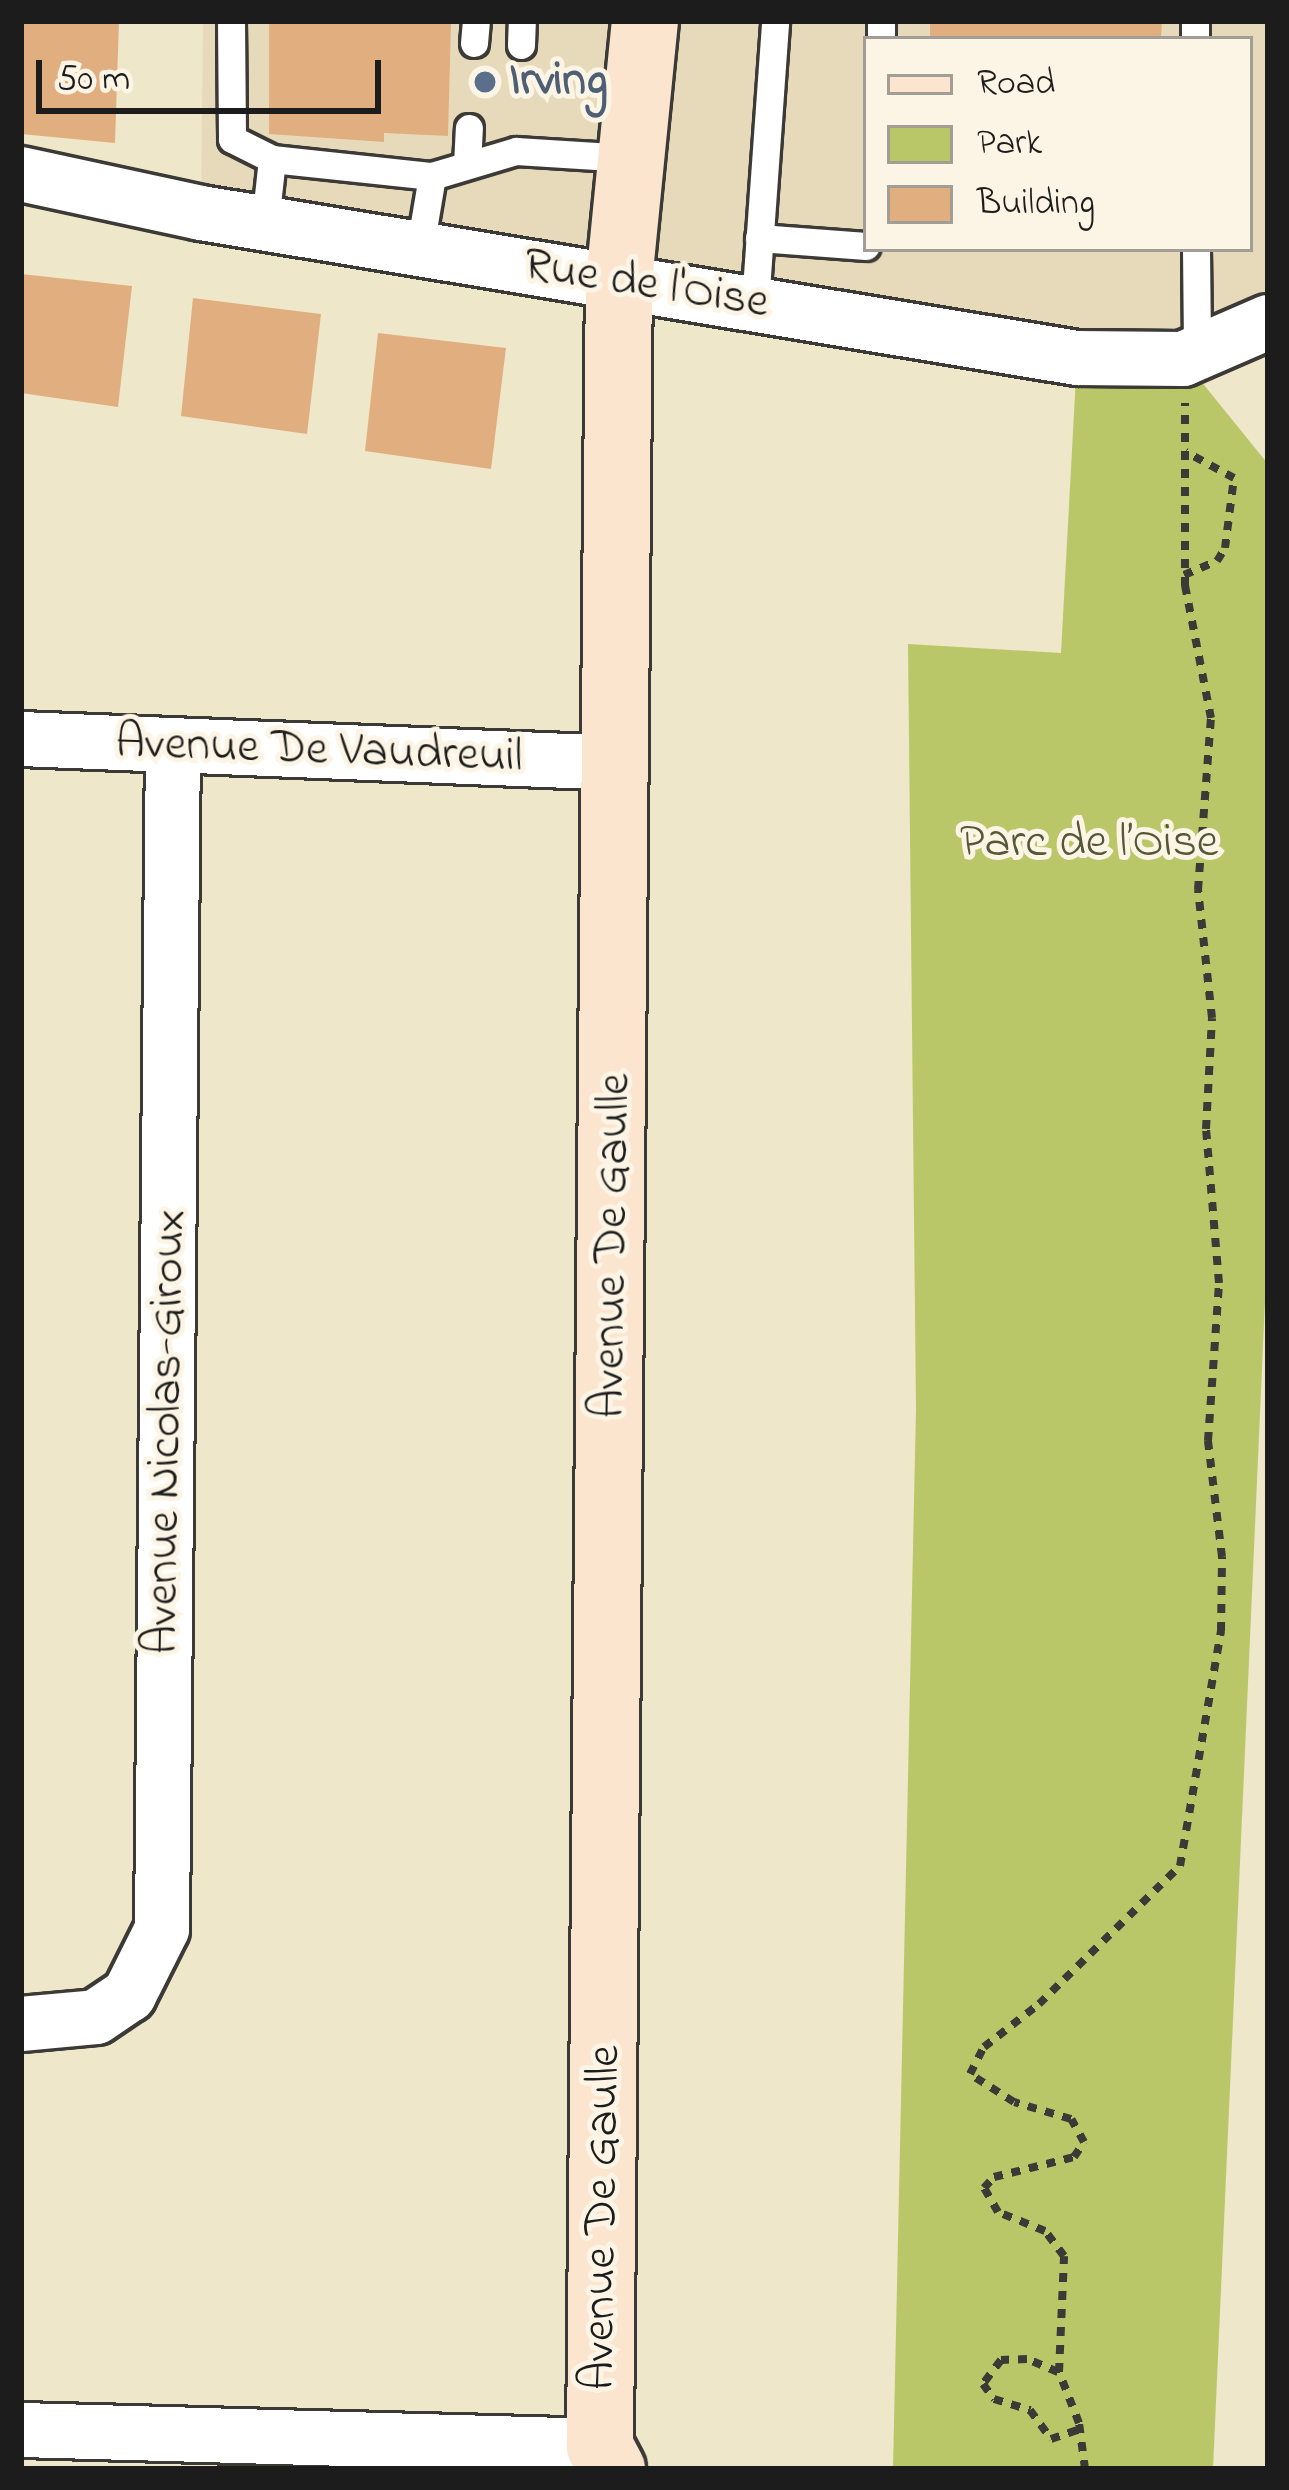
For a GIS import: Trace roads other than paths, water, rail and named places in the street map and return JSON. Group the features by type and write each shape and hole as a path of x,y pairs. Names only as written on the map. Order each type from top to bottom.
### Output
{"street":[{"name":"Avenue De Gaulle","path":"606,2458 619,281 645,21"},
{"name":"Rue de l'Oise","path":"21,174 265,222 1077,358 1190,356 1268,322"},
{"name":"Avenue De Vaudreuil","path":"21,740 618,763"},
{"name":"Avenue Nicolas-Giroux","path":"21,2024 96,2017 129,1995 162,1929 173,745"},
{"path":"21,2430 259,2453 606,2458"}],"lane":[{"path":"231,21 232,139 272,159 432,176 517,141 628,158"},
{"path":"755,303 776,21"},
{"path":"467,164 470,128"},
{"path":"265,222 272,159"},
{"path":"420,247 432,176"},
{"path":"759,238 863,246"},
{"path":"1190,356 1196,252"}],"place":[{"name":"Irving","path":"485,82"}],"park label":[{"name":"Parc de l’Oise","path":"1089,844"}]}
